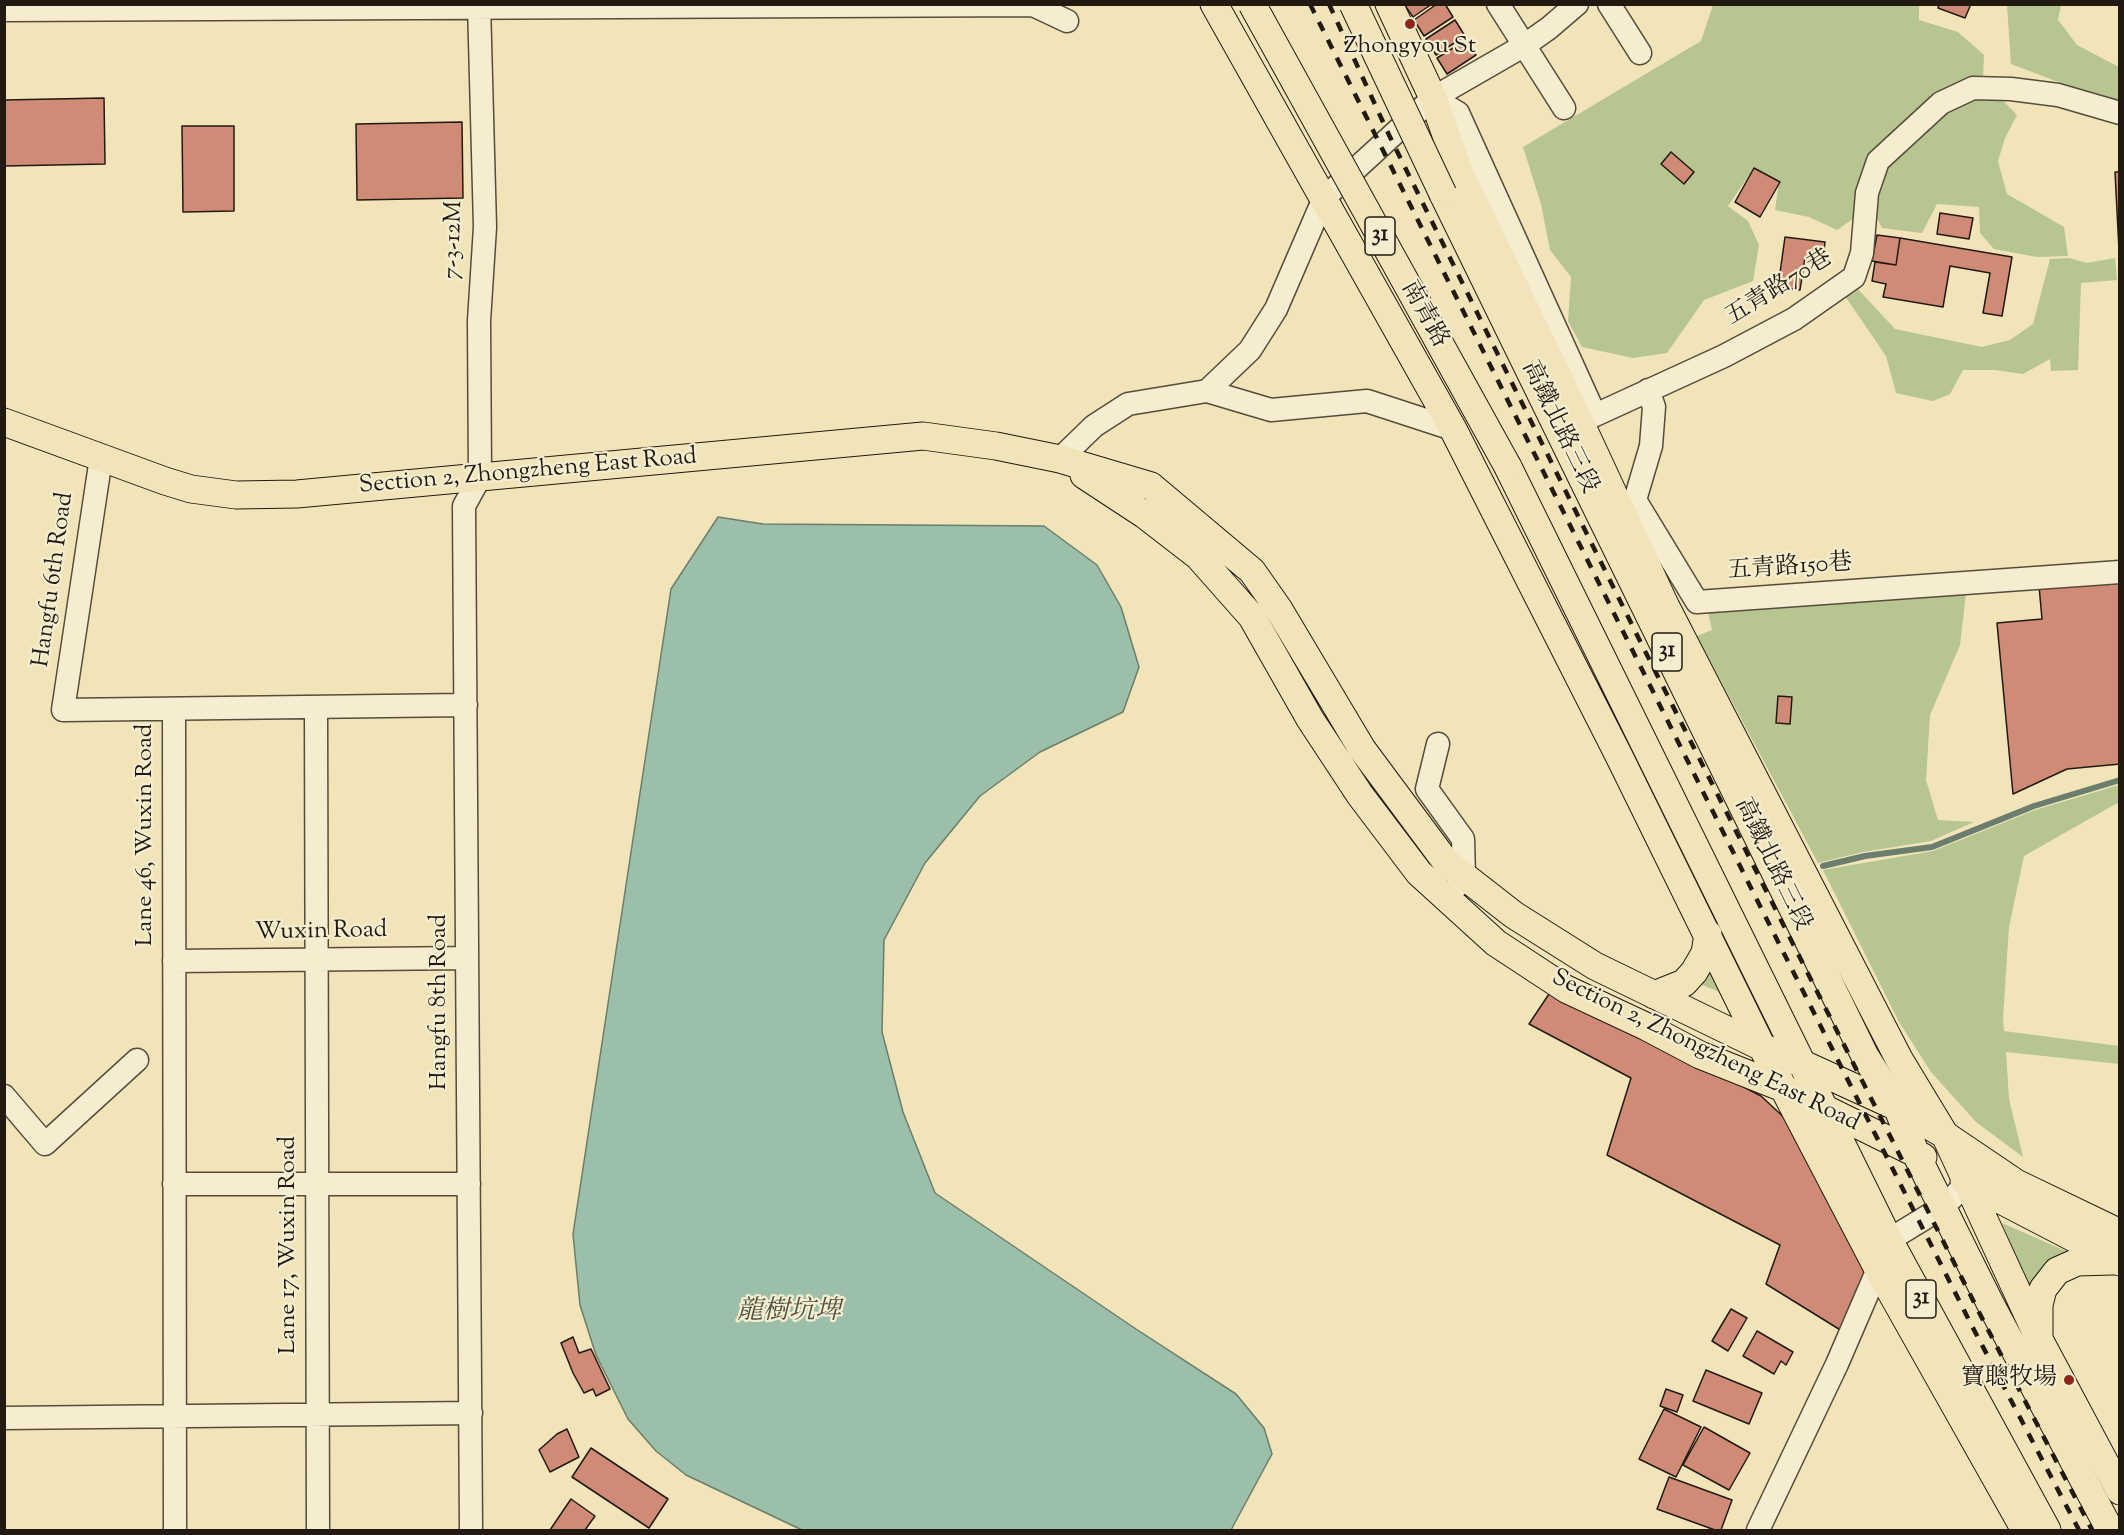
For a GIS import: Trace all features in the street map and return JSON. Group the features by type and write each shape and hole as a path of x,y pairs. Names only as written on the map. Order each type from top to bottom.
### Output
{"main road":[{"name":"南青路","path":"1214,4 1453,429"},
{"name":"南青路","path":"1251,4 1508,468 1803,1064"},
{"name":"高鐵北路三段","path":"1353,4 1443,194 1865,1056 1897,1107 1916,1154 1990,1303 2110,1530"},
{"path":"1389,4 1433,98 1459,172 1588,419"},
{"path":"1404,123 1448,140"},
{"name":"高鐵北路三段","path":"1588,419 1666,607 1899,1059 1945,1135 2039,1339 2120,1491"},
{"name":"Section 2, Zhongzheng East Road","path":"4,422 191,489 236,495 297,494 923,436 996,446 1060,459 1151,486 1252,571 1278,608 1362,749 1446,862 1514,915 1595,966 1762,1047 1897,1107 1945,1135 2016,1183 2120,1233"},
{"path":"1453,429 1620,756 1762,1047 1878,1269 2032,1530"},
{"name":"Section 2, Zhongzheng East Road","path":"1060,459 1144,515 1198,556 1252,617 1310,719 1360,795 1419,873 1496,943 1566,989 1700,1054 1783,1088 1916,1154 2118,1261"},
{"path":"1654,995 1684,983 1694,972 1705,952 1708,934"},
{"name":"31","path":"1803,1064 1889,1240 2007,1456 2032,1530"},
{"path":"2039,1339 2039,1305 2043,1288 2056,1271 2077,1262 2118,1261"}],"street":[{"path":"1498,4 1564,108"},
{"path":"1207,392 1250,350 1276,309 1324,198 1433,98 1526,45 1577,4"},
{"path":"1609,4 1640,53"},
{"path":"4,10 1033,5 1066,21"},
{"name":"7-3-12M","path":"479,6 485,227 479,321 480,477"},
{"name":"五青路70巷","path":"1588,419 1724,356 1794,319 1854,277 1862,252 1867,193 1878,160 1941,103 1973,88 2011,89 2058,95 2120,113"},
{"path":"1433,98 1458,113 1588,419"},
{"name":"五青路150巷","path":"1648,390 1654,407 1651,446 1635,500 1697,602 2120,572"},
{"path":"1060,459 1094,426 1128,404 1207,392 1271,410 1367,401 1453,429"},
{"name":"Hangfu 6th Road","path":"100,458 63,710 174,708"},
{"name":"Hangfu 8th Road","path":"471,1530 464,506 480,477"},
{"path":"1666,607 1697,602"},
{"path":"174,708 466,705"},
{"name":"Lane 17, Wuxin Road","path":"316,707 318,1530"},
{"name":"Lane 46, Wuxin Road","path":"174,708 175,1530"},
{"path":"1438,744 1427,789 1463,839 1464,876 1447,899"},
{"name":"Wuxin Road","path":"174,961 468,958"},
{"path":"4,1096 45,1144 137,1060"},
{"path":"1758,1530 1837,1364 1889,1240 1943,1207 1967,1183"},
{"path":"174,1184 469,1184"},
{"path":"4,1418 471,1413"}],"shaded area":[{"path":"1713,5 1919,5 1919,20 1958,32 1984,55 1983,80 2017,115 2005,138 1998,161 2007,194 2064,227 2068,256 2037,257 1994,249 1980,233 1979,207 1937,204 1922,233 1882,228 1871,206 1837,230 1809,217 1775,210 1779,182 1754,168 1728,206 1748,221 1759,245 1753,281 1704,300 1667,353 1633,358 1582,347 1568,321 1571,277 1550,250 1541,204 1523,147 1701,41"},
{"path":"2007,5 2061,5 2058,20 2077,45 2119,67 2119,103 2011,64"},
{"path":"2069,258 2087,263 2115,258 2117,280 2081,283 2078,370 2051,371 2050,359 2023,374 1995,370 1963,370 1950,394 1933,401 1896,393 1886,356 1845,296 1857,288 1895,329 1982,347 2010,340 2033,324 2050,259"},
{"path":"1966,593 1960,645 1930,715 1926,780 1938,820 1974,822 1931,841 1863,852 1818,863 1697,636 1712,630 1708,612"},
{"path":"2119,785 2119,802 2024,856 2009,927 2004,1031 2119,1046 2120,1064 2006,1052 2009,1099 2023,1157 1976,1122 1931,1072 1899,1022 1823,870 1933,851 2035,810"},
{"path":"1711,966 1732,997 1695,982"},
{"path":"2002,1223 2068,1252 2032,1293"}],"water":[{"name":"龍樹坑埤","path":"718,517 763,524 1044,526 1097,565 1121,607 1139,667 1123,712 1040,752 980,796 925,863 884,940 882,1032 903,1112 935,1193 1236,1394 1264,1428 1272,1454 1231,1530 802,1530 686,1475 656,1451 628,1419 596,1355 580,1305 573,1234 671,589"}],"building":[{"path":"1404,4 1432,4 1413,17"},
{"path":"1437,4 1445,4 1453,17 1424,36 1414,20"},
{"path":"1939,4 1971,4 1965,18 1938,8"},
{"path":"1455,20 1465,36 1436,55 1426,39"},
{"path":"1466,40 1476,55 1447,74 1437,58"},
{"path":"104,98 105,164 4,166 4,100"},
{"path":"462,122 463,198 357,200 356,124"},
{"path":"182,126 234,126 234,211 183,212"},
{"path":"1671,152 1694,172 1684,184 1661,164"},
{"path":"1754,168 1780,182 1760,217 1735,202"},
{"path":"2115,172 2120,172 2120,270"},
{"path":"1940,213 1973,218 1969,239 1937,234"},
{"path":"1877,235 1900,238 1896,265 1872,261"},
{"path":"1785,237 1825,242 1823,260 1805,258 1800,290 1778,287"},
{"path":"1900,238 2012,257 2002,316 1983,313 1990,273 1950,266 1943,307 1883,297 1886,284 1872,281 1875,262 1896,265"},
{"path":"2120,580 2120,764 2067,769 2013,794 1997,623 2042,619 2039,586"},
{"path":"1778,696 1792,697 1790,724 1776,723"},
{"path":"1551,991 1643,1040 1708,1068 1761,1096 1790,1123 1867,1275 1842,1331 1766,1284 1780,1245 1607,1155 1631,1078 1529,1024"},
{"path":"1731,1309 1747,1318 1728,1351 1712,1341"},
{"path":"1757,1331 1793,1352 1786,1365 1781,1361 1774,1374 1743,1356"},
{"path":"573,1337 579,1353 591,1349 610,1389 596,1396 593,1389 584,1393 561,1343"},
{"path":"1706,1370 1762,1393 1749,1424 1693,1401"},
{"path":"1666,1389 1683,1395 1677,1412 1660,1406"},
{"path":"1664,1409 1701,1427 1676,1477 1639,1459"},
{"path":"1704,1427 1750,1453 1729,1490 1683,1465"},
{"path":"567,1429 579,1457 550,1472 539,1450 557,1434"},
{"path":"591,1448 668,1499 649,1528 572,1477"},
{"path":"1669,1477 1732,1500 1721,1530 1715,1530 1657,1509"},
{"path":"571,1499 595,1516 585,1530 550,1530"}],"waterway":[{"path":"1823,866 1865,856 1932,847 2034,806 2120,780"}],"railway":[{"path":"1310,4 1756,898 1972,1326 2079,1530"},
{"path":"1329,4 1389,135 1643,647 1983,1320 2092,1530"}],"place":[{"name":"Zhongyou St","path":"1410,24"},
{"name":"寶聰牧場","path":"2069,1380"}]}
